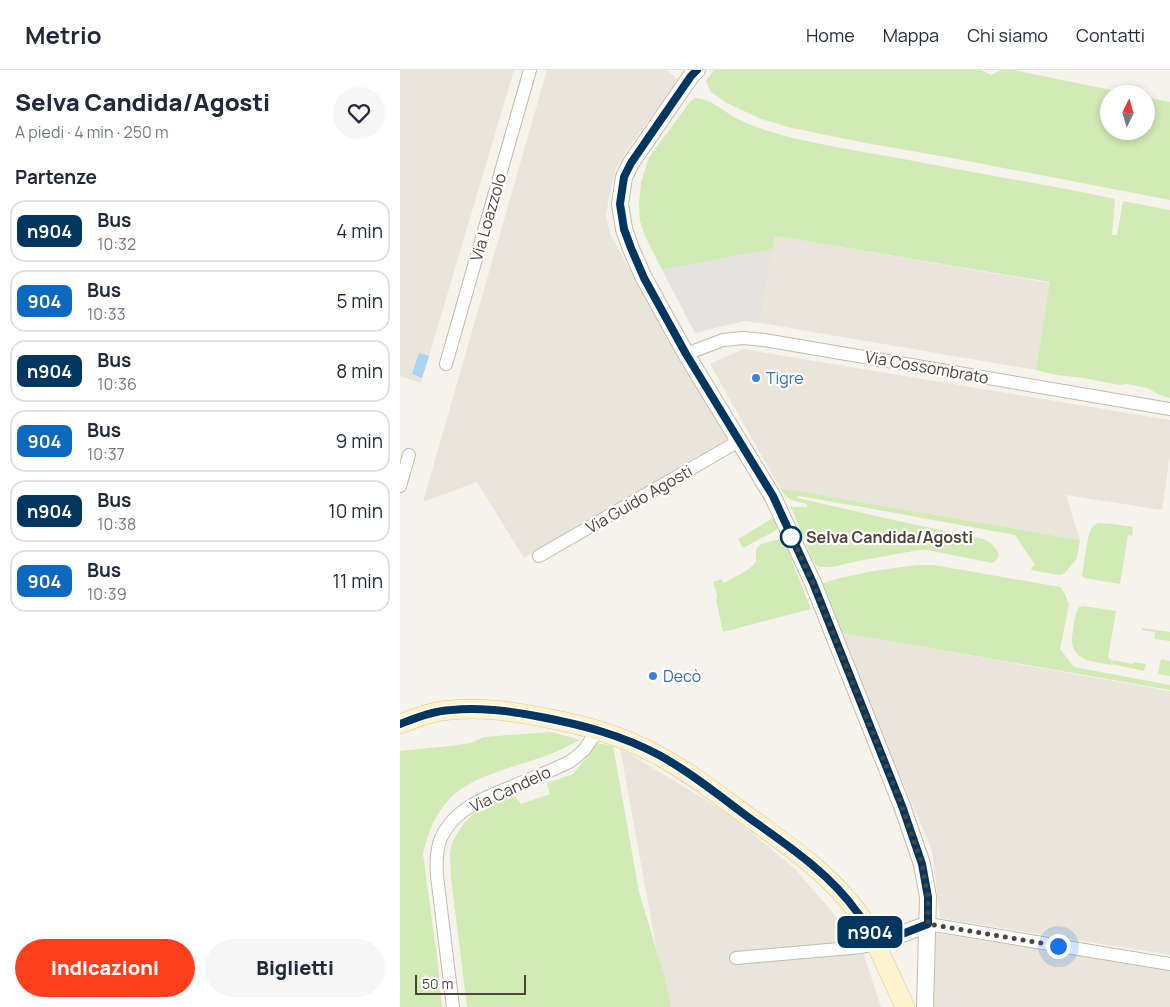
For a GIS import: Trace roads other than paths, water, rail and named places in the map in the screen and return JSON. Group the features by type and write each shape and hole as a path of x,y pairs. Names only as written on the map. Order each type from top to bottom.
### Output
{"main road":[{"path":"400,724 440,711 471,709 522,713 598,730 630,741 674,764 786,844 821,872 848,900 862,919 905,1007"},
{"path":"879,951 894,1007"}],"street":[{"name":"Via Loazzolo","path":"446,364 530,70"},
{"path":"691,72 631,163 624,177 620,204 624,229 644,278 686,354 773,496 813,583 902,806 922,864 928,897 925,1007"},
{"name":"Via Cossombrato","path":"686,354 723,340 743,338 764,340 1170,409"},
{"name":"Via Guido Agosti","path":"539,556 739,441"},
{"path":"400,486 409,454"},
{"name":"Via Candelo","path":"453,1007 436,866 438,847 446,830 458,815 476,803 571,761 584,750 598,730"},
{"path":"736,958 862,947 879,951 928,924 1170,964"}],"water":[{"path":"419,353 429,356 422,378 412,374"}],"place":[{"name":"Tigre","path":"756,378"},
{"name":"Selva Candida/Agosti","path":"791,537"},
{"name":"Decò","path":"653,676"}]}
